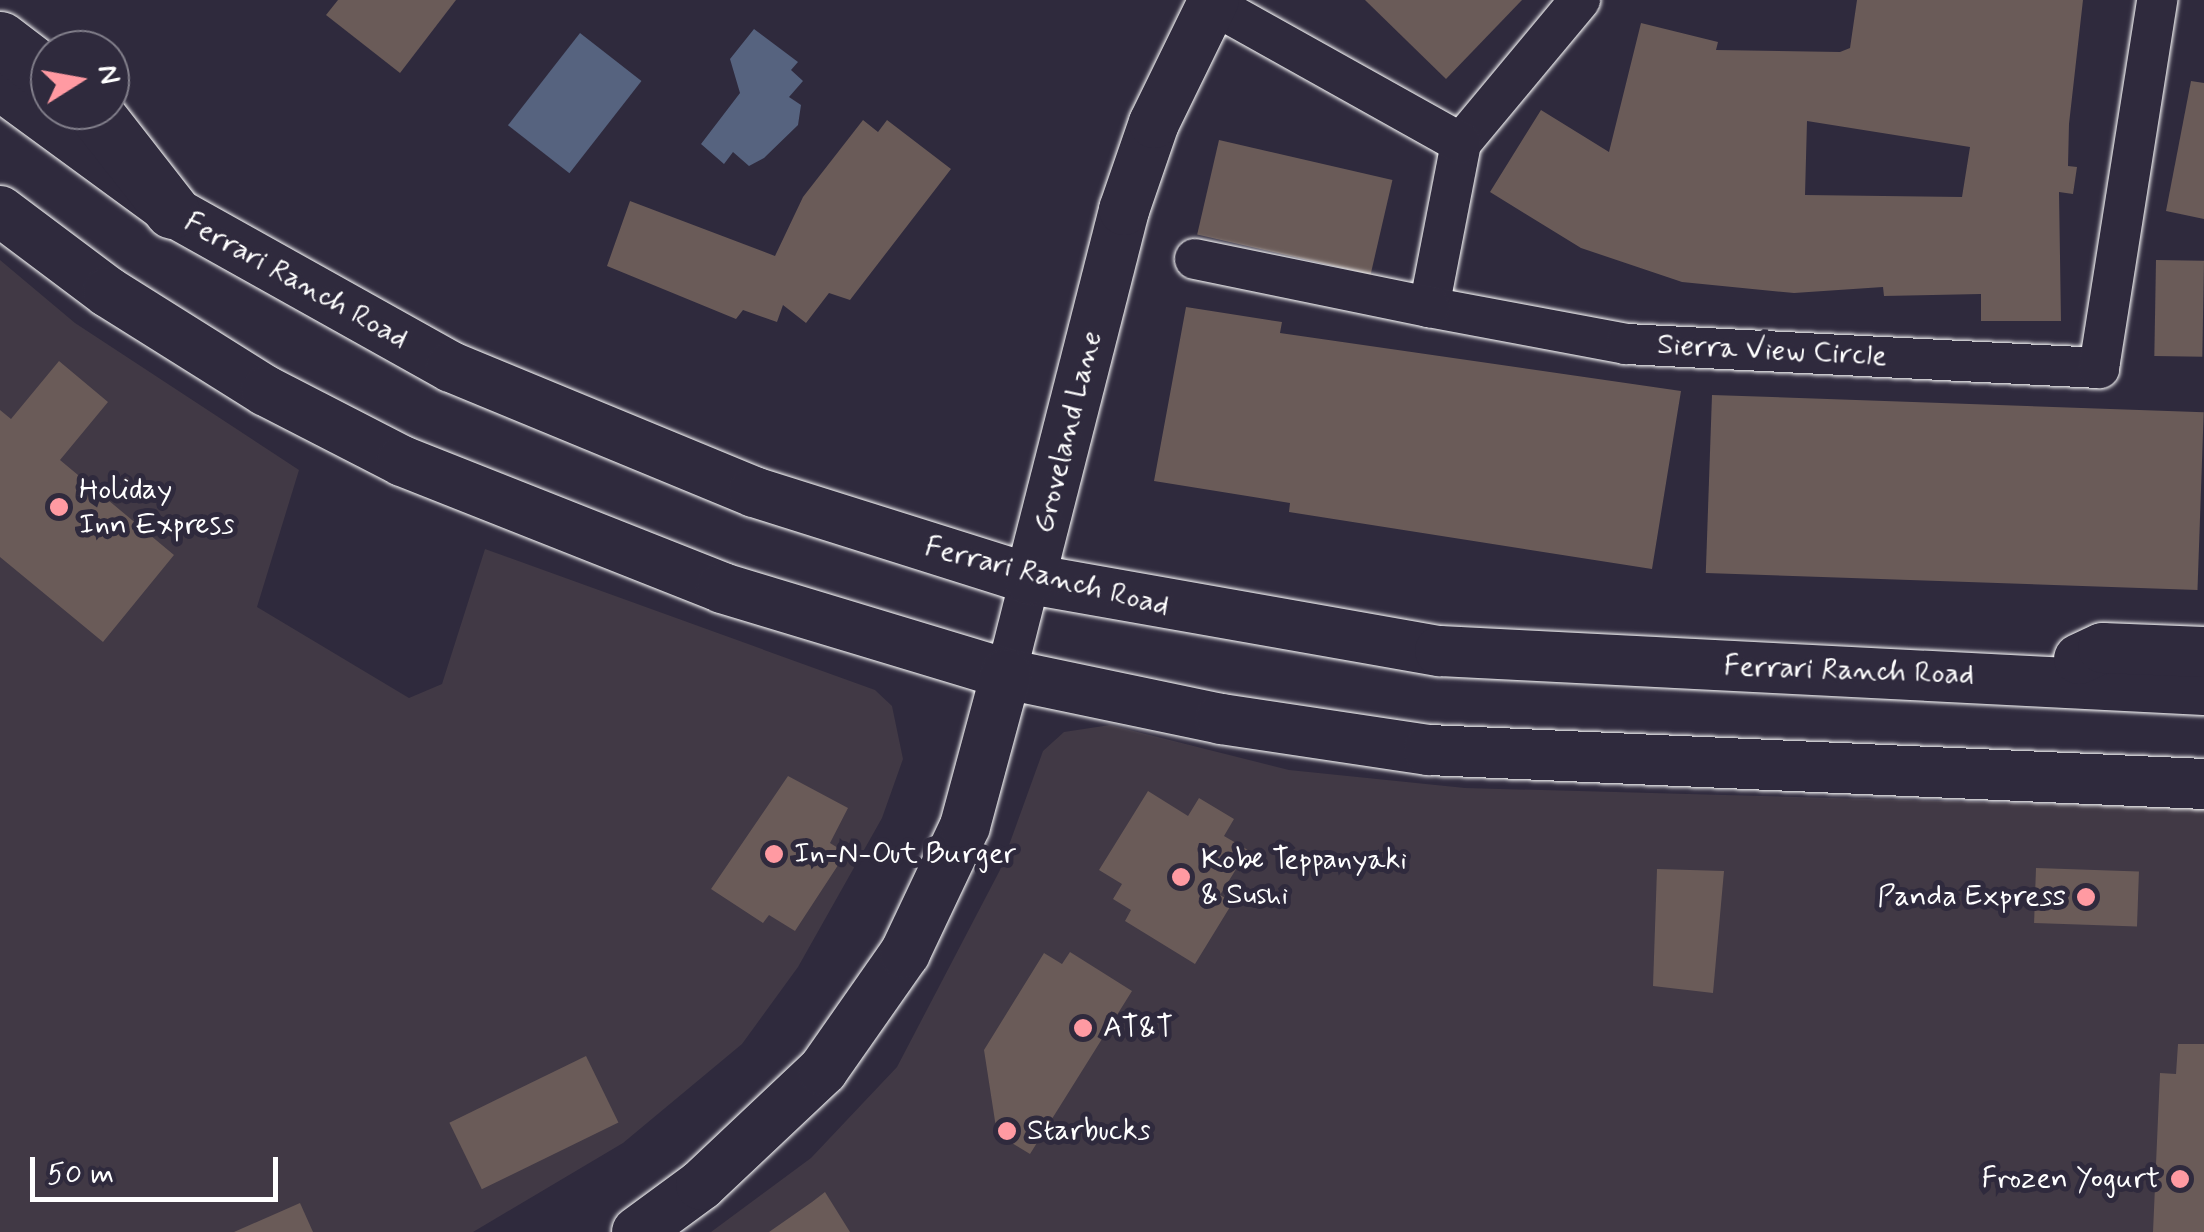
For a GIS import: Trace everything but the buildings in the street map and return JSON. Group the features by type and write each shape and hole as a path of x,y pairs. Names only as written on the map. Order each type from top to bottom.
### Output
{"highway":[{"path":"0,40 30,63"},
{"path":"109,130 172,211"}],"main road":[{"name":"Groveland Lane","path":"1030,579 1124,210 1154,123 1213,2"},
{"name":"Ferrari Ranch Road","path":"0,85 172,211 310,294 580,427 754,492 1030,579 1440,652 2038,676 2204,690"},
{"path":"0,211 155,322 402,462 722,588 1006,674 1220,719 1428,750 2204,784"},
{"path":"2038,676 2103,648 2204,652"},
{"name":"Groveland Lane","path":"637,1232 702,1185 823,1070 906,953 965,826 1006,674"}],"street":[{"path":"1195,259 1429,308 1461,143 1580,0"},
{"name":"Sierra View Circle","path":"1429,308 1626,344 2099,368 2157,0"},
{"path":"1213,2 1461,143"},
{"name":"Groveland Lane","path":"1006,674 1030,579"}],"shaded area":[{"path":"0,260 75,323 299,470 257,607 409,698 442,684 485,549 875,690 892,706 903,759 882,818 798,967 742,1044 623,1143 473,1232 0,1232"},
{"path":"1110,725 1289,770 1465,788 2204,808 2204,1232 711,1232 811,1158 897,1067 1000,870 1043,751 1064,732"}],"water":[{"path":"754,29 798,62 791,70 803,81 789,97 801,105 798,125 764,158 749,166 733,152 724,164 701,144 740,93 730,59"},
{"path":"580,33 641,81 569,173 508,125"}],"place":[{"name":"Holiday Inn Express","path":"59,507"},
{"name":"In-N-Out Burger","path":"774,854"},
{"name":"Kobe Teppanyaki & Sushi","path":"1181,877"},
{"name":"Panda Express","path":"2086,897"},
{"name":"AT&T","path":"1083,1028"},
{"name":"Starbucks","path":"1007,1131"},
{"name":"Frozen Yogurt","path":"2180,1179"}]}
